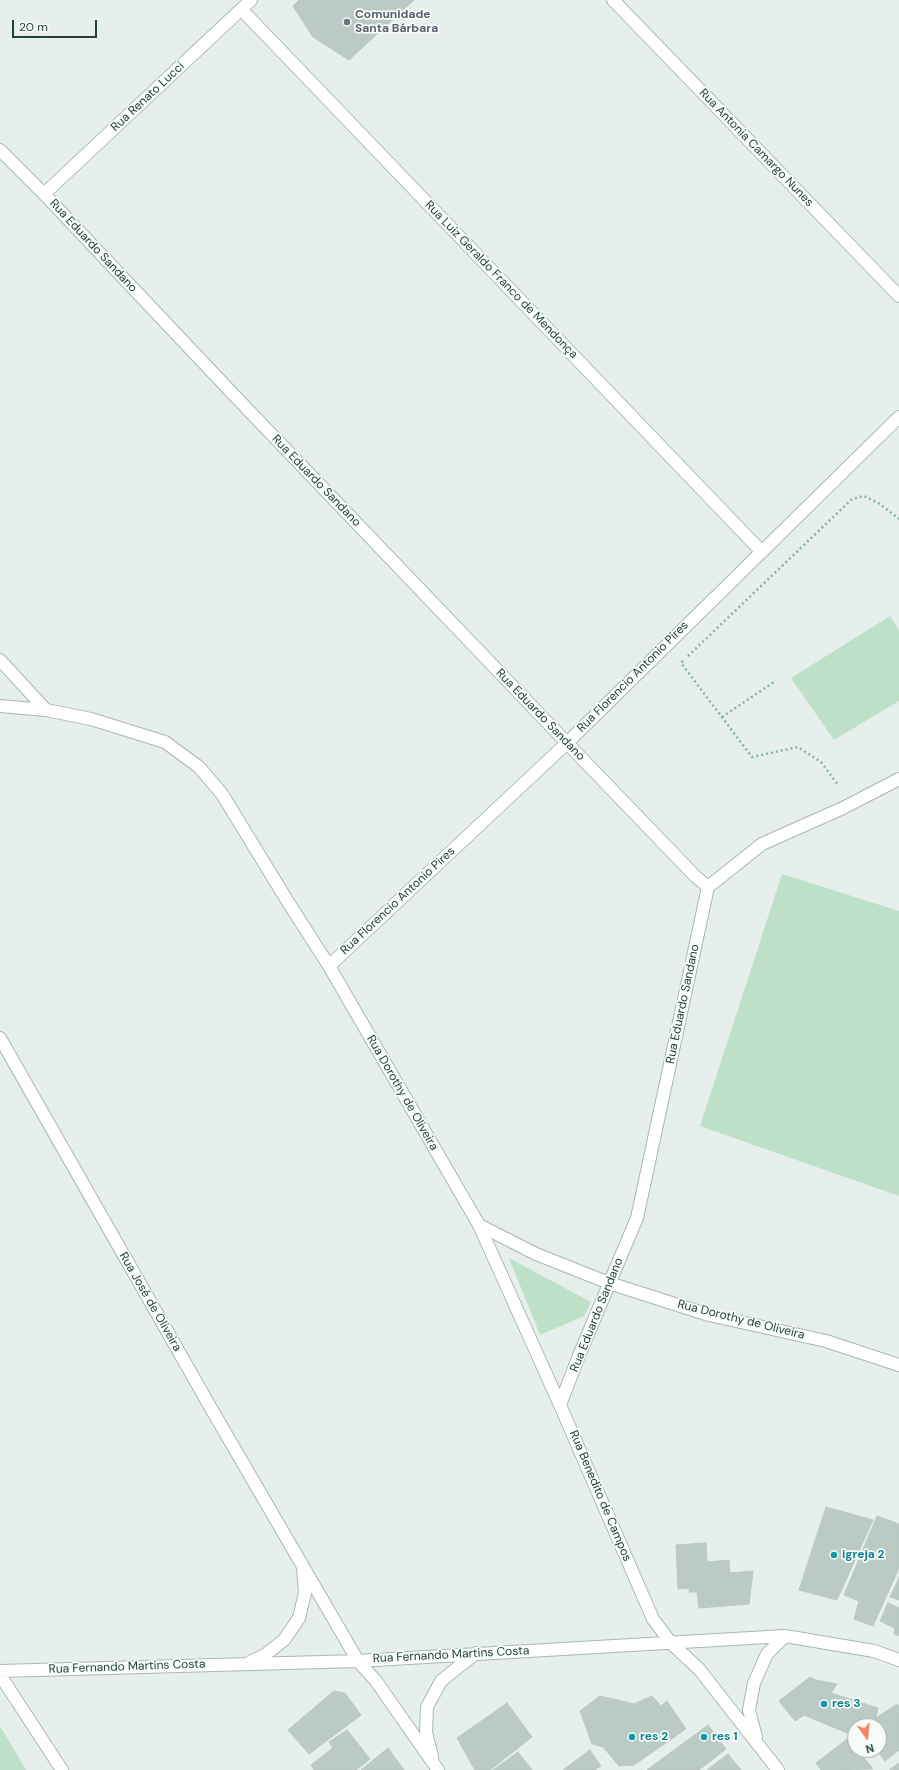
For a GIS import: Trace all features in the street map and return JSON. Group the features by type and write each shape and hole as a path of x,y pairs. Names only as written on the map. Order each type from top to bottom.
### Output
{"street":[{"name":"Rua Renato Lucci","path":"44,194 251,0"},
{"name":"Rua Antonia Camargo Nunes","path":"613,0 899,296"},
{"name":"Rua Luiz Geraldo Franco de Mendonça","path":"241,9 762,551"},
{"name":"Rua Eduardo Sandano","path":"0,150 44,194 237,399 566,743 695,876 708,887 637,1218 560,1405"},
{"name":"Rua Florencio Antonio Pires","path":"328,966 566,743 899,417"},
{"path":"0,660 46,710"},
{"name":"Rua Dorothy de Oliveira","path":"0,706 46,710 91,719 165,742 199,767 222,794 328,966 479,1225 536,1254 609,1283 709,1315 826,1341 899,1365"},
{"path":"708,887 762,844 843,808 899,779"},
{"name":"Rua José de Oliveira","path":"0,1038 212,1410 358,1660 376,1681 436,1767"},
{"name":"Rua Benedito de Campos","path":"479,1225 560,1405 653,1619 671,1643 699,1668 758,1742 778,1770"},
{"name":"Rua José de Oliveira","path":"246,1664 265,1655 284,1640 299,1618 305,1593 302,1565"},
{"name":"Rua Benedito de Campos","path":"758,1742 749,1710 754,1683 767,1654 785,1636"},
{"name":"Rua Fernando Martins Costa","path":"0,1671 358,1660 785,1636 874,1651 899,1660"},
{"name":"Rua José de Oliveira","path":"436,1767 426,1732 427,1707 441,1681 476,1653"},
{"path":"0,1675 62,1770"}],"path":[{"path":"844,782 838,785 821,762 798,747 752,757 681,663 852,499 864,496 880,504 899,519"},
{"path":"722,717 774,682"}],"green space":[{"path":"890,616 899,630 899,701 834,740 791,678"},
{"path":"782,874 899,911 899,1196 700,1126"},
{"path":"509,1258 591,1302 584,1316 540,1335"},
{"path":"0,1726 26,1770 0,1770"}],"building":[{"name":"Comunidade Santa Bárbara","path":"299,0 414,0 349,60 313,37 293,6"},
{"name":"igreja 2","path":"826,1507 873,1520 837,1600 799,1590"},
{"path":"877,1516 899,1524 899,1568 873,1626 854,1619 859,1601 844,1595"},
{"path":"706,1543 707,1562 729,1560 730,1573 753,1571 749,1604 699,1608 697,1592 689,1592 690,1588 678,1589 676,1545"},
{"path":"899,1578 899,1600 890,1597"},
{"path":"888,1603 899,1608 899,1636 894,1634 895,1628 880,1621"},
{"name":"res 3","path":"810,1677 816,1680 837,1684 831,1693 878,1708 876,1718 847,1718 847,1733 804,1715 795,1721 779,1701"},
{"path":"334,1691 345,1693 361,1715 309,1754 288,1730"},
{"name":"res 2","path":"600,1696 634,1704 652,1696 661,1706 667,1701 686,1729 634,1765 619,1766 603,1747 592,1744 580,1711"},
{"path":"507,1703 532,1737 490,1770 475,1770 457,1738"},
{"path":"897,1704 899,1707 899,1750 885,1761 883,1758 887,1758 887,1718 876,1718"},
{"name":"res 1","path":"708,1725 726,1749 699,1770 647,1770"},
{"path":"347,1730 370,1759 356,1770 314,1770 311,1765 333,1748 329,1742"},
{"path":"847,1739 847,1758 864,1758 873,1769 821,1770 816,1763"},
{"path":"388,1748 404,1770 361,1770"},
{"path":"590,1750 601,1766 595,1770 563,1770"},
{"path":"518,1752 532,1770 493,1770"},
{"path":"728,1754 741,1770 707,1770"},
{"path":"899,1763 899,1770 889,1770"}],"place":[{"name":"Comunidade Santa Bárbara","path":"347,22"},
{"name":"igreja 2","path":"834,1555"},
{"name":"res 3","path":"824,1704"},
{"name":"res 2","path":"632,1737"},
{"name":"res 1","path":"704,1737"}]}
